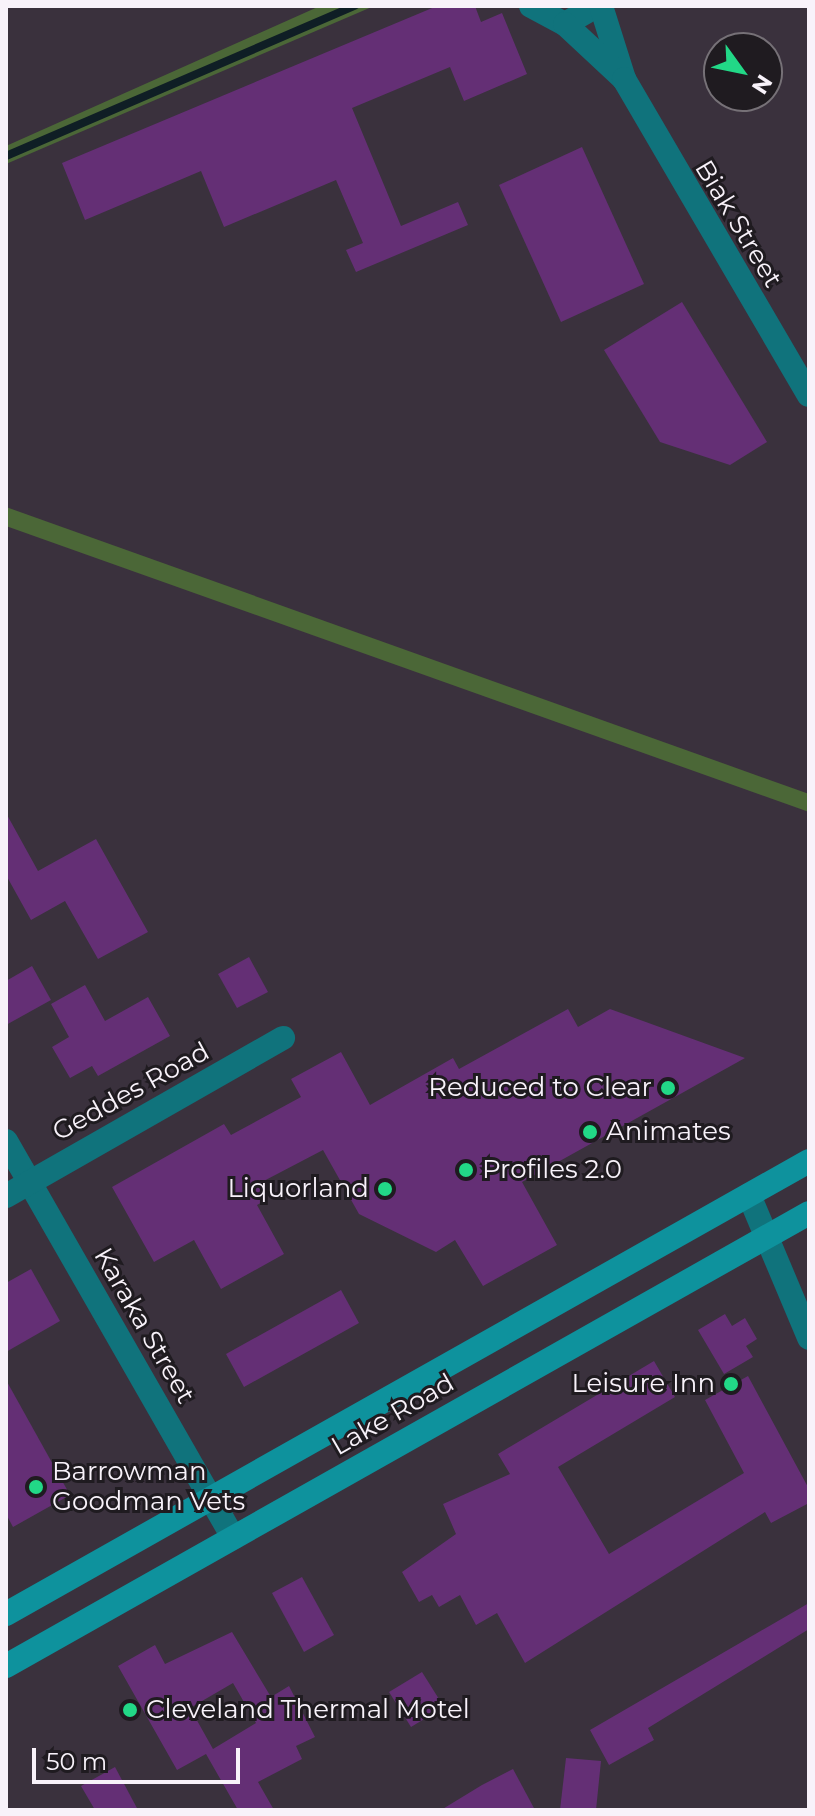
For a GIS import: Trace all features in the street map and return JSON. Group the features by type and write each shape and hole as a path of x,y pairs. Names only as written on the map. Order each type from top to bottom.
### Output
{"main road":[{"name":"Lake Road","path":"6,1614 809,1161"},
{"name":"Lake Road","path":"6,1666 809,1213"}],"street":[{"name":"Biak Street","path":"531,6 565,24 624,79"},
{"name":"Biak Street","path":"599,6 624,79 809,395"},
{"path":"565,24 599,6"},
{"name":"Geddes Road","path":"6,1196 283,1038"},
{"name":"Karaka Street","path":"6,1141 233,1538"},
{"path":"749,1195 809,1338"}],"green space":[{"path":"320,6 374,6 6,164 6,146"},
{"path":"6,507 809,794 809,812 6,526"}],"building":[{"path":"437,6 475,6 481,22 502,13 527,74 464,101 450,67 352,108 401,226 458,202 468,225 356,272 346,250 363,243 336,180 224,227 201,171 85,220 62,163"},
{"path":"582,147 644,284 561,322 499,185"},
{"path":"682,302 767,442 730,465 660,442 604,350"},
{"path":"6,813 38,871 96,839 148,932 98,959 65,901 31,920 6,875"},
{"path":"249,957 268,992 237,1008 218,974"},
{"path":"32,966 51,1000 6,1025 6,981"},
{"path":"85,985 105,1021 148,997 170,1036 98,1076 92,1066 70,1078 52,1047 69,1037 51,1004"},
{"path":"568,1009 578,1027 610,1009 745,1058 522,1182 557,1245 483,1286 455,1240 436,1252 359,1214 323,1150 258,1184 266,1200 257,1205 284,1254 221,1289 194,1240 154,1262 112,1187 224,1124 231,1135 301,1097 291,1079 341,1052 370,1105 453,1058 459,1069"},
{"path":"31,1269 60,1321 6,1352 6,1283"},
{"path":"341,1290 359,1323 244,1387 226,1354"},
{"path":"725,1314 732,1326 745,1318 757,1339 746,1346 753,1357 724,1374 698,1330"},
{"path":"654,1361 675,1397 558,1467 609,1554 744,1473 705,1400 748,1376 809,1489 809,1503 771,1523 765,1512 525,1663 497,1613 476,1625 460,1595 439,1607 432,1595 419,1602 402,1572 456,1534 443,1504 510,1474 498,1454"},
{"path":"6,1380 70,1495 13,1527 6,1514"},
{"path":"302,1577 334,1635 304,1652 272,1593"},
{"path":"809,1603 809,1629 648,1728 654,1740 609,1765 590,1730"},
{"path":"232,1632 271,1697 289,1686 315,1737 296,1746 302,1759 258,1782 274,1810 238,1810 206,1754 177,1770 118,1666 155,1645 165,1664","holes":["233,1683 256,1723 213,1749 190,1708"]},
{"path":"422,1672 444,1707 411,1727 389,1692"},
{"path":"566,1758 601,1761 596,1810 560,1810"},
{"path":"115,1767 138,1810 95,1810 81,1786"},
{"path":"513,1769 535,1810 441,1810 482,1785"}],"waterway":[{"path":"6,156 355,6"}],"place":[{"name":"Reduced to Clear","path":"668,1088"},
{"name":"Animates","path":"590,1132"},
{"name":"Profiles 2.0","path":"466,1170"},
{"name":"Liquorland","path":"385,1189"},
{"name":"Leisure Inn","path":"731,1384"},
{"name":"Barrowman Goodman Vets","path":"36,1487"},
{"name":"Cleveland Thermal Motel","path":"130,1710"}]}
